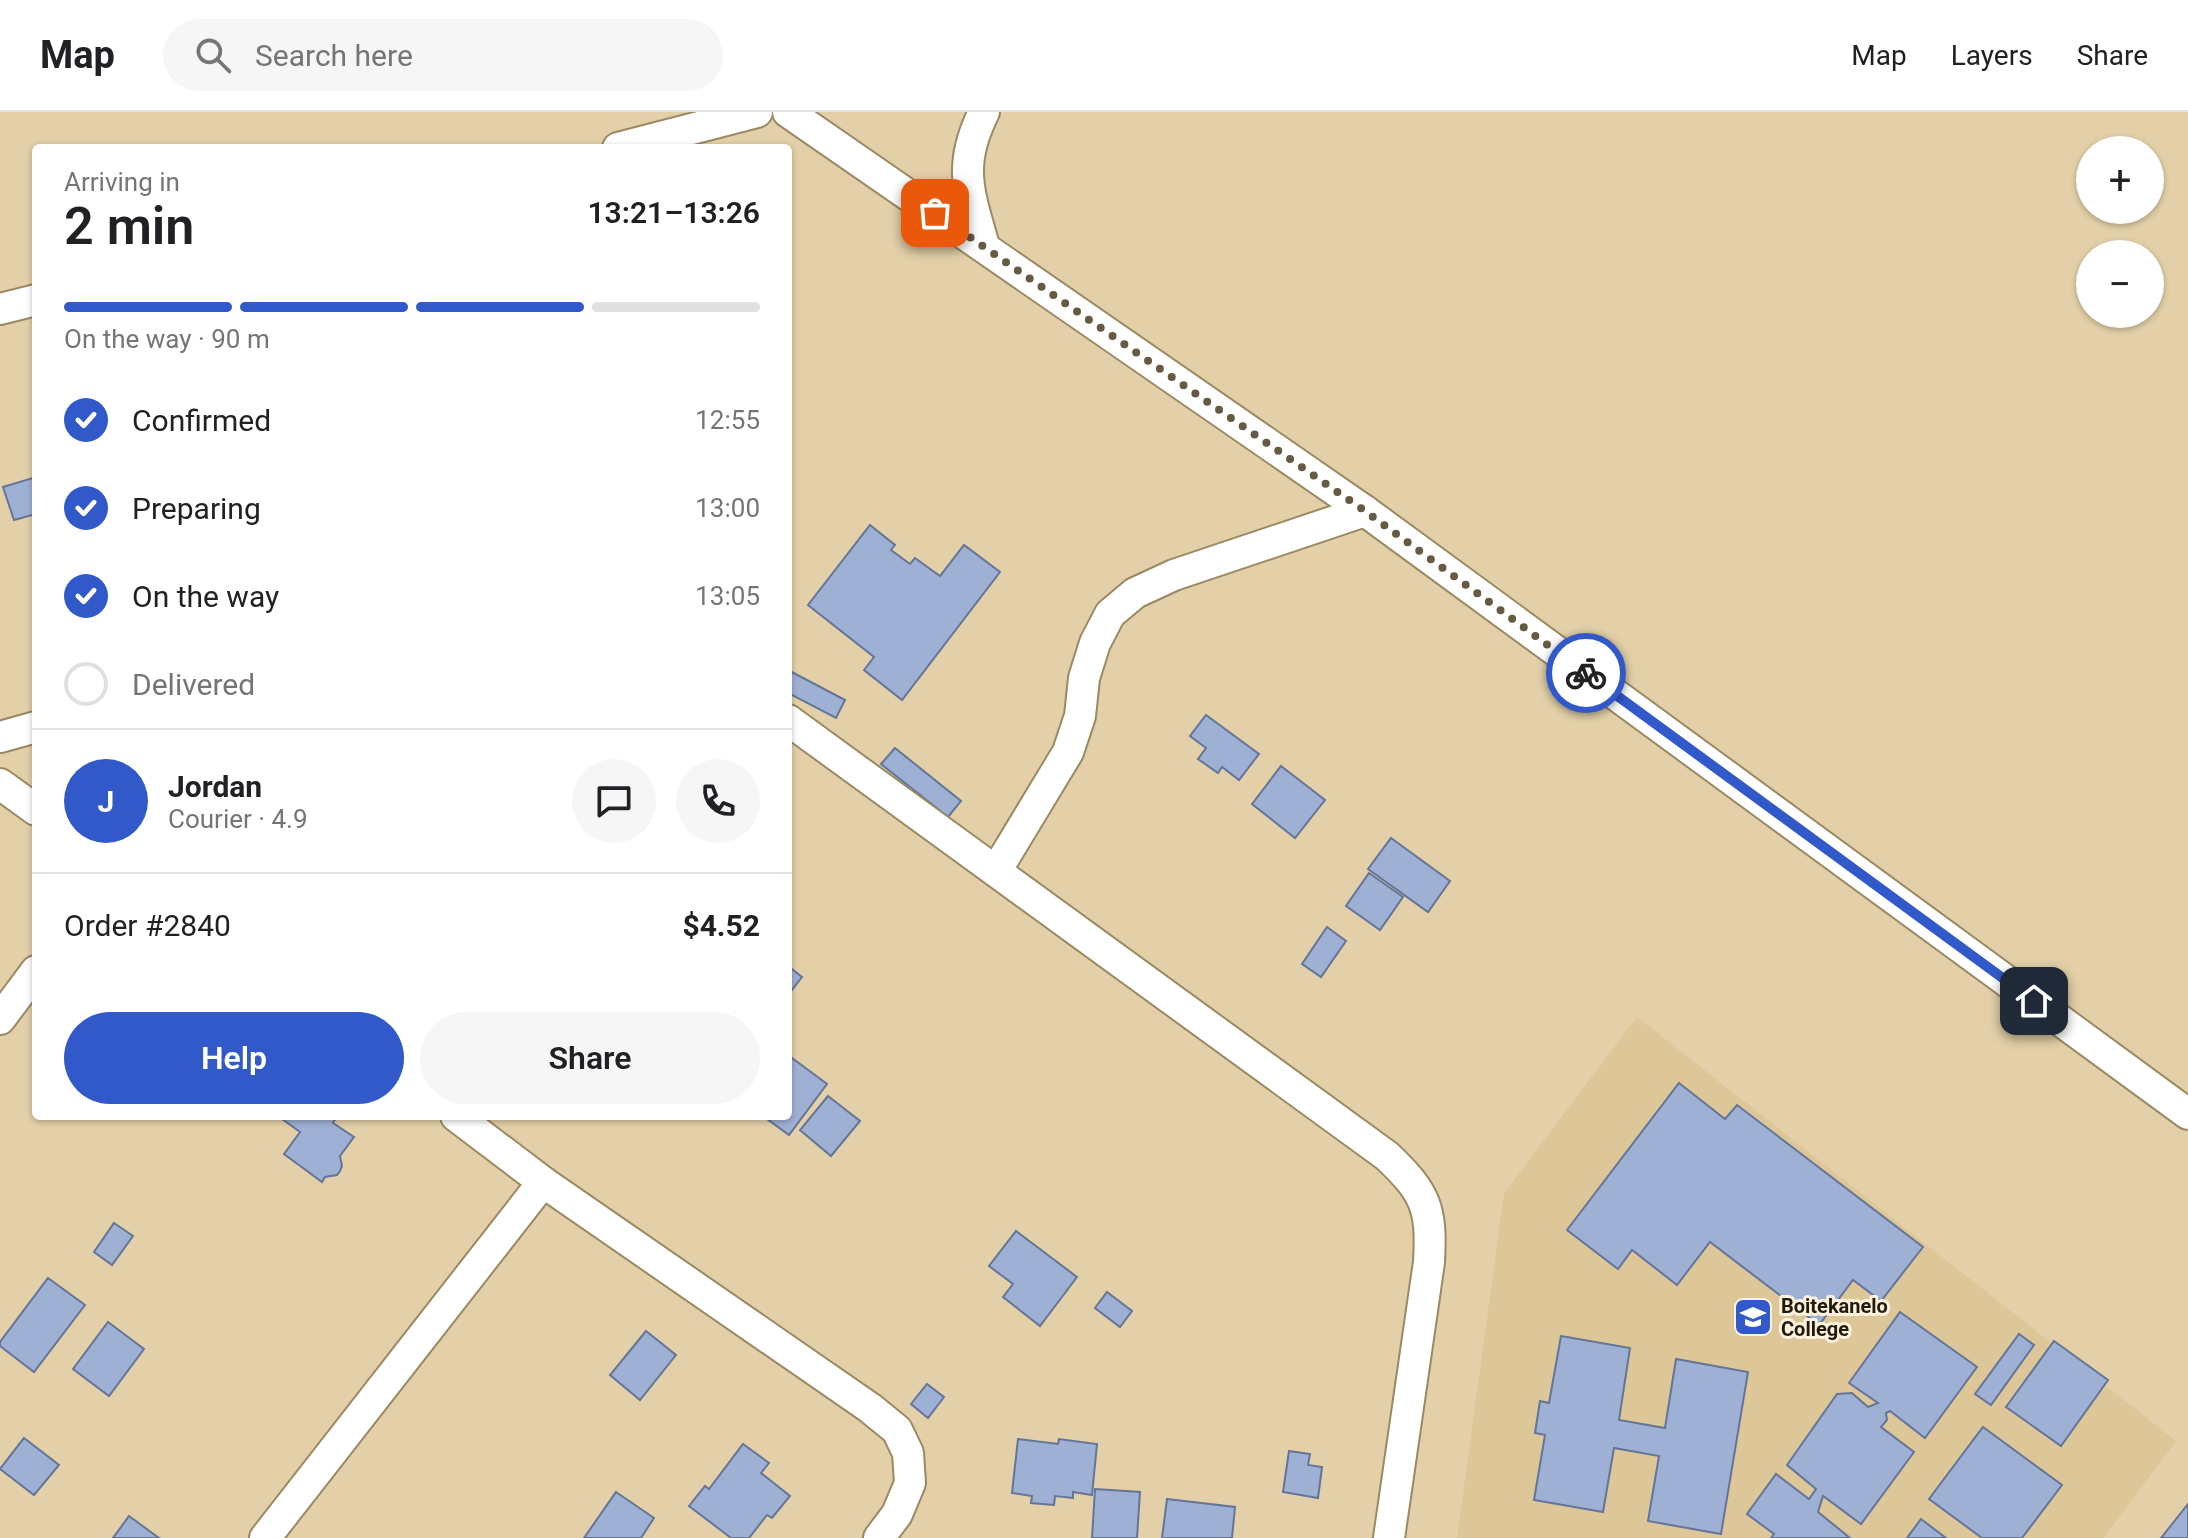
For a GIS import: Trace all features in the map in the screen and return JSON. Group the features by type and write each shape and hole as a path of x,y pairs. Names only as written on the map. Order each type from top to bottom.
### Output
{"street":[{"path":"633,144 757,112"},
{"path":"788,112 1365,511 2188,1114"},
{"path":"984,112 972,141 967,168 968,192 984,246"},
{"path":"0,309 32,301"},
{"path":"996,871 1068,752 1080,716 1084,678 1095,643 1110,614 1135,593 1174,575 1365,511"},
{"path":"792,723 1387,1156 1412,1180 1426,1206 1431,1234 1389,1538"},
{"path":"0,737 32,728"},
{"path":"0,784 32,807"},
{"path":"0,1019 32,976"},
{"path":"461,1120 543,1182 870,1408 897,1430 908,1453 910,1483 897,1514 879,1538"},
{"path":"265,1538 543,1182"}],"shaded area":[{"name":"Boitekanelo College","path":"1637,1017 2176,1441 2104,1538 1457,1538 1504,1193"}],"building":[{"path":"32,478 32,515 14,520 3,487"},
{"path":"870,525 895,545 891,550 910,564 915,558 940,576 964,545 1000,572 902,700 864,670 874,657 808,605"},
{"path":"792,672 845,700 836,718 792,695"},
{"path":"1206,715 1259,754 1239,780 1222,767 1218,773 1198,759 1206,748 1190,736"},
{"path":"895,748 961,801 948,817 881,764"},
{"path":"1281,766 1325,800 1295,838 1252,804"},
{"path":"1391,838 1450,881 1428,912 1368,869"},
{"path":"1369,873 1403,897 1380,930 1346,906"},
{"path":"1327,927 1346,941 1321,977 1302,964"},
{"path":"792,969 802,977 792,990"},
{"path":"792,1058 827,1084 789,1135 768,1120 792,1120"},
{"path":"1679,1083 1725,1119 1737,1105 1923,1247 1881,1301 1853,1280 1819,1325 1710,1242 1677,1285 1632,1250 1618,1269 1567,1230"},
{"path":"828,1096 860,1121 831,1156 800,1130"},
{"path":"284,1120 335,1120 333,1123 354,1137 340,1156 342,1166 337,1175 325,1177 322,1182 284,1154 300,1132"},
{"path":"114,1223 133,1236 112,1265 94,1252"},
{"path":"1016,1231 1077,1277 1040,1326 1003,1297 1013,1284 989,1266"},
{"path":"48,1278 85,1305 34,1372 0,1346 0,1342"},
{"path":"1107,1292 1132,1311 1120,1327 1095,1308"},
{"path":"1900,1312 1977,1367 1925,1438 1890,1411 1886,1413 1887,1420 1881,1427 1914,1452 1861,1524 1823,1496 1818,1512 1850,1538 1771,1538 1774,1534 1747,1514 1776,1474 1809,1499 1816,1489 1787,1465 1837,1394 1852,1393 1868,1407 1878,1403 1849,1383"},
{"path":"108,1322 144,1349 109,1396 73,1369"},
{"path":"646,1331 676,1355 640,1400 610,1375"},
{"path":"2019,1334 2034,1345 1991,1405 1975,1394"},
{"path":"1561,1336 1630,1348 1619,1420 1665,1428 1676,1359 1748,1372 1721,1534 1648,1521 1659,1456 1614,1448 1603,1512 1534,1500 1545,1435 1535,1433 1540,1401 1549,1403"},
{"path":"2054,1341 2108,1380 2061,1446 2006,1407"},
{"path":"927,1384 944,1397 928,1418 911,1404"},
{"path":"1983,1427 2062,1485 2022,1538 1982,1538 1929,1499"},
{"path":"24,1438 59,1465 34,1495 0,1469"},
{"path":"1018,1439 1058,1444 1059,1439 1097,1444 1092,1495 1073,1492 1073,1498 1055,1496 1054,1505 1031,1503 1032,1496 1012,1493"},
{"path":"743,1444 769,1463 761,1473 790,1496 772,1518 767,1515 749,1538 731,1538 689,1506 705,1486 709,1489"},
{"path":"1289,1451 1310,1454 1308,1465 1322,1467 1318,1498 1283,1492"},
{"path":"1095,1489 1140,1492 1137,1538 1092,1538"},
{"path":"616,1492 654,1518 641,1538 584,1538"},
{"path":"1167,1499 1235,1507 1232,1538 1162,1538"},
{"path":"2188,1504 2188,1538 2161,1538"},
{"path":"129,1516 159,1538 113,1538"},
{"path":"1921,1519 1946,1538 1907,1538"}],"way so far":[{"path":"935,213 1365,511 1586,673"}],"place":[{"name":"Boitekanelo College","path":"1753,1317"}],"route":[{"path":"1586,673 2034,1001"}]}
